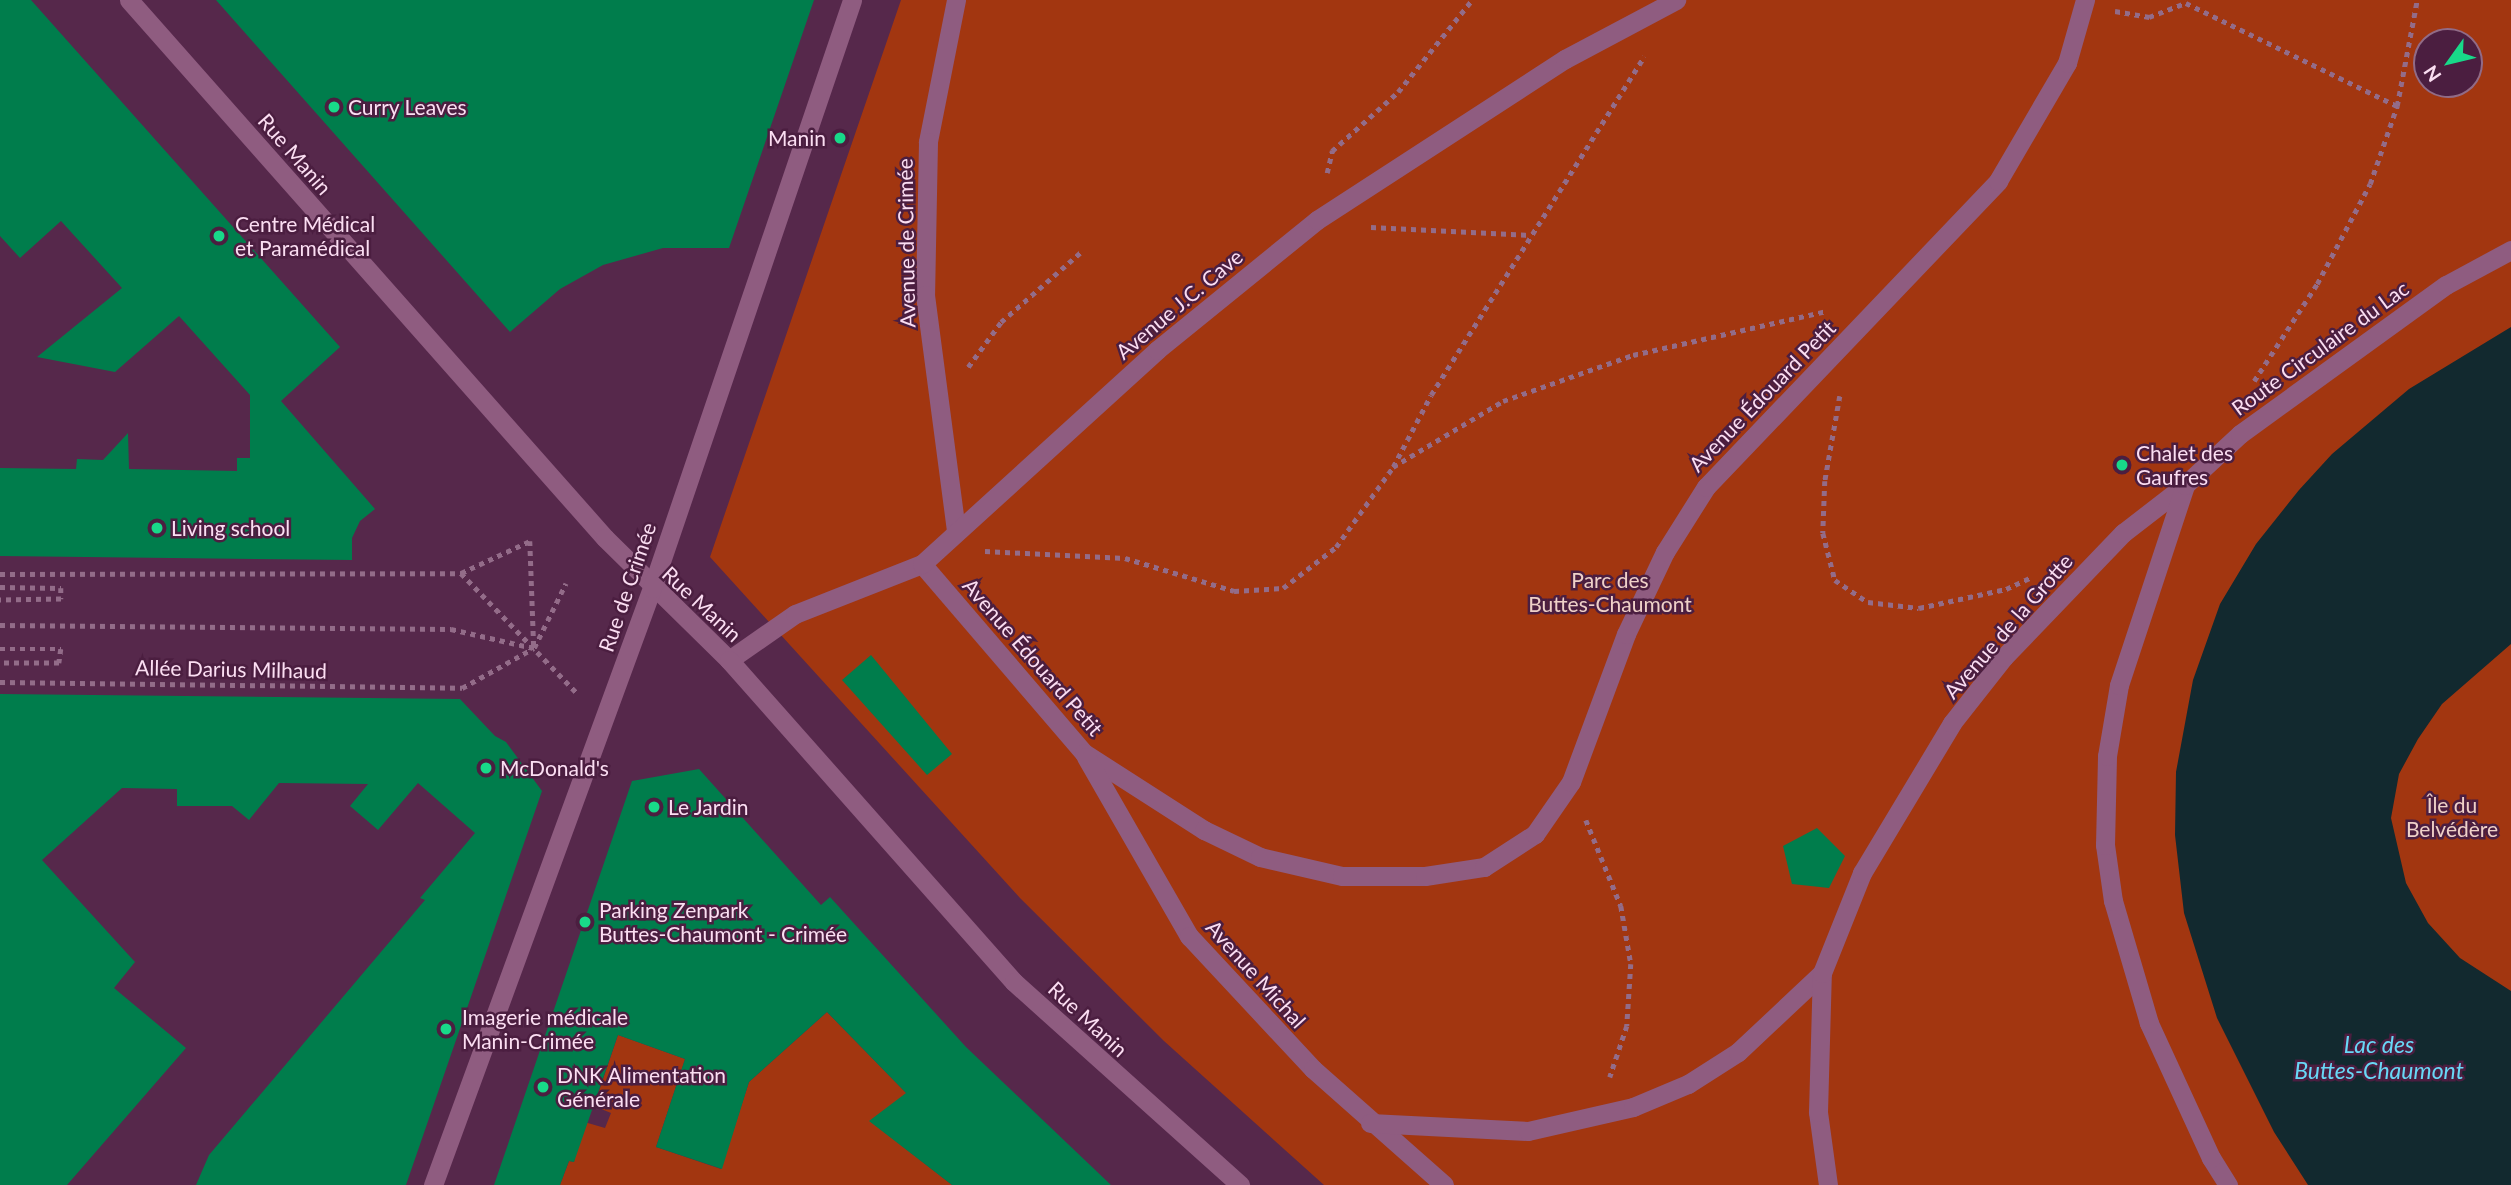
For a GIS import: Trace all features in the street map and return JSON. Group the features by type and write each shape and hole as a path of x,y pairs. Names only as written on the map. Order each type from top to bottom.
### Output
{"street":[{"name":"Rue Manin","path":"129,0 652,588 729,660 1014,982 1240,1185"},
{"name":"Rue de Crimée","path":"433,1185 652,588 852,0"},
{"name":"Avenue de Crimée","path":"956,0 928,142 925,295 936,397 956,529"},
{"name":"Avenue Édouard Petit","path":"922,564 1084,753 1203,830 1261,858 1342,876 1424,876 1484,867 1535,834 1571,782 1626,634 1679,530 1706,486 1998,181 2067,63 2084,2"},
{"name":"Avenue J.C. Cave","path":"729,660 795,614 922,564 956,529 1157,350 1317,220 1565,59 1669,4"},
{"name":"Route Circulaire du Lac","path":"2228,1185 2211,1158 2149,1023 2116,913 2105,845 2107,756 2119,685 2185,485 2240,433 2446,285 2511,250"},
{"name":"Avenue de la Grotte","path":"1828,1185 1818,1112 1822,973 1862,873 1952,723 2064,592 2123,533 2185,485"},
{"name":"Avenue Michal","path":"1084,753 1189,936 1313,1069 1370,1123 1444,1185"},
{"name":"Avenue de la Grotte","path":"1370,1123 1528,1131 1596,1117 1688,1084 1728,1058 1822,973"}],"path":[{"path":"2240,433 2251,386 2317,284 2370,184 2397,106 2417,0"},
{"path":"2084,2 2148,17 2186,3 2397,106"},
{"path":"936,549 1125,558 1234,591 1260,593 1283,588 1335,547 1393,467 1431,395 1642,63 1669,4"},
{"path":"1001,323 1082,252"},
{"path":"1393,467 1516,397 1633,355 1837,308"},
{"path":"1850,337 1825,481 1823,533 1835,580 1868,602 1919,608 2006,589 2041,573"},
{"path":"0,574 461,573 530,541 534,648"},
{"path":"461,573 579,694"},
{"path":"534,648 566,583"},
{"path":"0,587 61,588 61,599 0,600"},
{"name":"Allée Darius Milhaud","path":"0,625 461,630 534,648"},
{"name":"Allée Darius Milhaud","path":"0,682 462,688 534,648"},
{"path":"0,649 61,649 59,663 0,663"},
{"path":"1571,782 1621,906 1631,964 1627,1026 1596,1117"}],"green space":[{"name":"Parc des Buttes-Chaumont","path":"901,0 2511,0 2511,1185 1324,1185 1164,1041 1020,898 710,557"},
{"path":"827,1012 913,1100 870,1121 952,1185 560,1185 569,1161 574,1162 581,1121 605,1128 611,1113 594,1106 618,1035 685,1059 656,1147 721,1169 749,1082"}],"water":[{"name":"Lac des Buttes-Chaumont","path":"2511,327 2511,644 2442,704 2418,739 2399,774 2391,818 2406,883 2428,923 2460,958 2511,991 2511,1185 2308,1185 2274,1132 2217,1018 2184,913 2175,835 2176,772 2193,680 2220,604 2256,544 2299,490 2332,454 2409,389"}],"building":[{"path":"0,0 31,0 340,347 281,401 375,509 360,521 352,538 352,560 0,556 0,468 76,469 77,459 103,460 128,433 129,469 237,471 237,458 250,458 250,395 179,316 115,372 37,357 122,288 61,221 20,258 0,236"},
{"path":"216,0 814,0 729,248 663,248 603,265 560,289 510,332"},
{"path":"871,655 952,754 927,775 842,680"},
{"path":"0,694 460,699 495,736 506,742 542,791 406,1185 196,1185 209,1155 425,900 420,898 475,833 418,783 378,830 350,806 368,784 279,783 249,820 232,806 177,806 177,789 122,788 42,860 135,962 114,988 186,1048 67,1185 0,1185"},
{"path":"699,769 821,905 830,897 966,1047 1111,1185 952,1185 869,1121 906,1093 827,1012 749,1082 722,1169 656,1147 685,1059 618,1035 574,1162 569,1161 560,1185 494,1185 632,781"},
{"path":"1817,828 1845,856 1829,888 1792,884 1783,846"}],"place":[{"name":"Curry Leaves","path":"334,107"},
{"name":"Manin","path":"840,138"},
{"name":"Centre Médical et Paramédical","path":"219,236"},
{"name":"Chalet des Gaufres","path":"2122,465"},
{"name":"Living school","path":"157,528"},
{"name":"McDonald's","path":"486,768"},
{"name":"Le Jardin","path":"654,807"},
{"name":"Parking Zenpark Buttes-Chaumont - Crimée","path":"585,922"},
{"name":"Imagerie médicale Manin-Crimée","path":"446,1029"},
{"name":"DNK Alimentation Générale","path":"543,1087"}],"park label":[{"name":"Île du Belvédère","path":"2452,817"}]}
